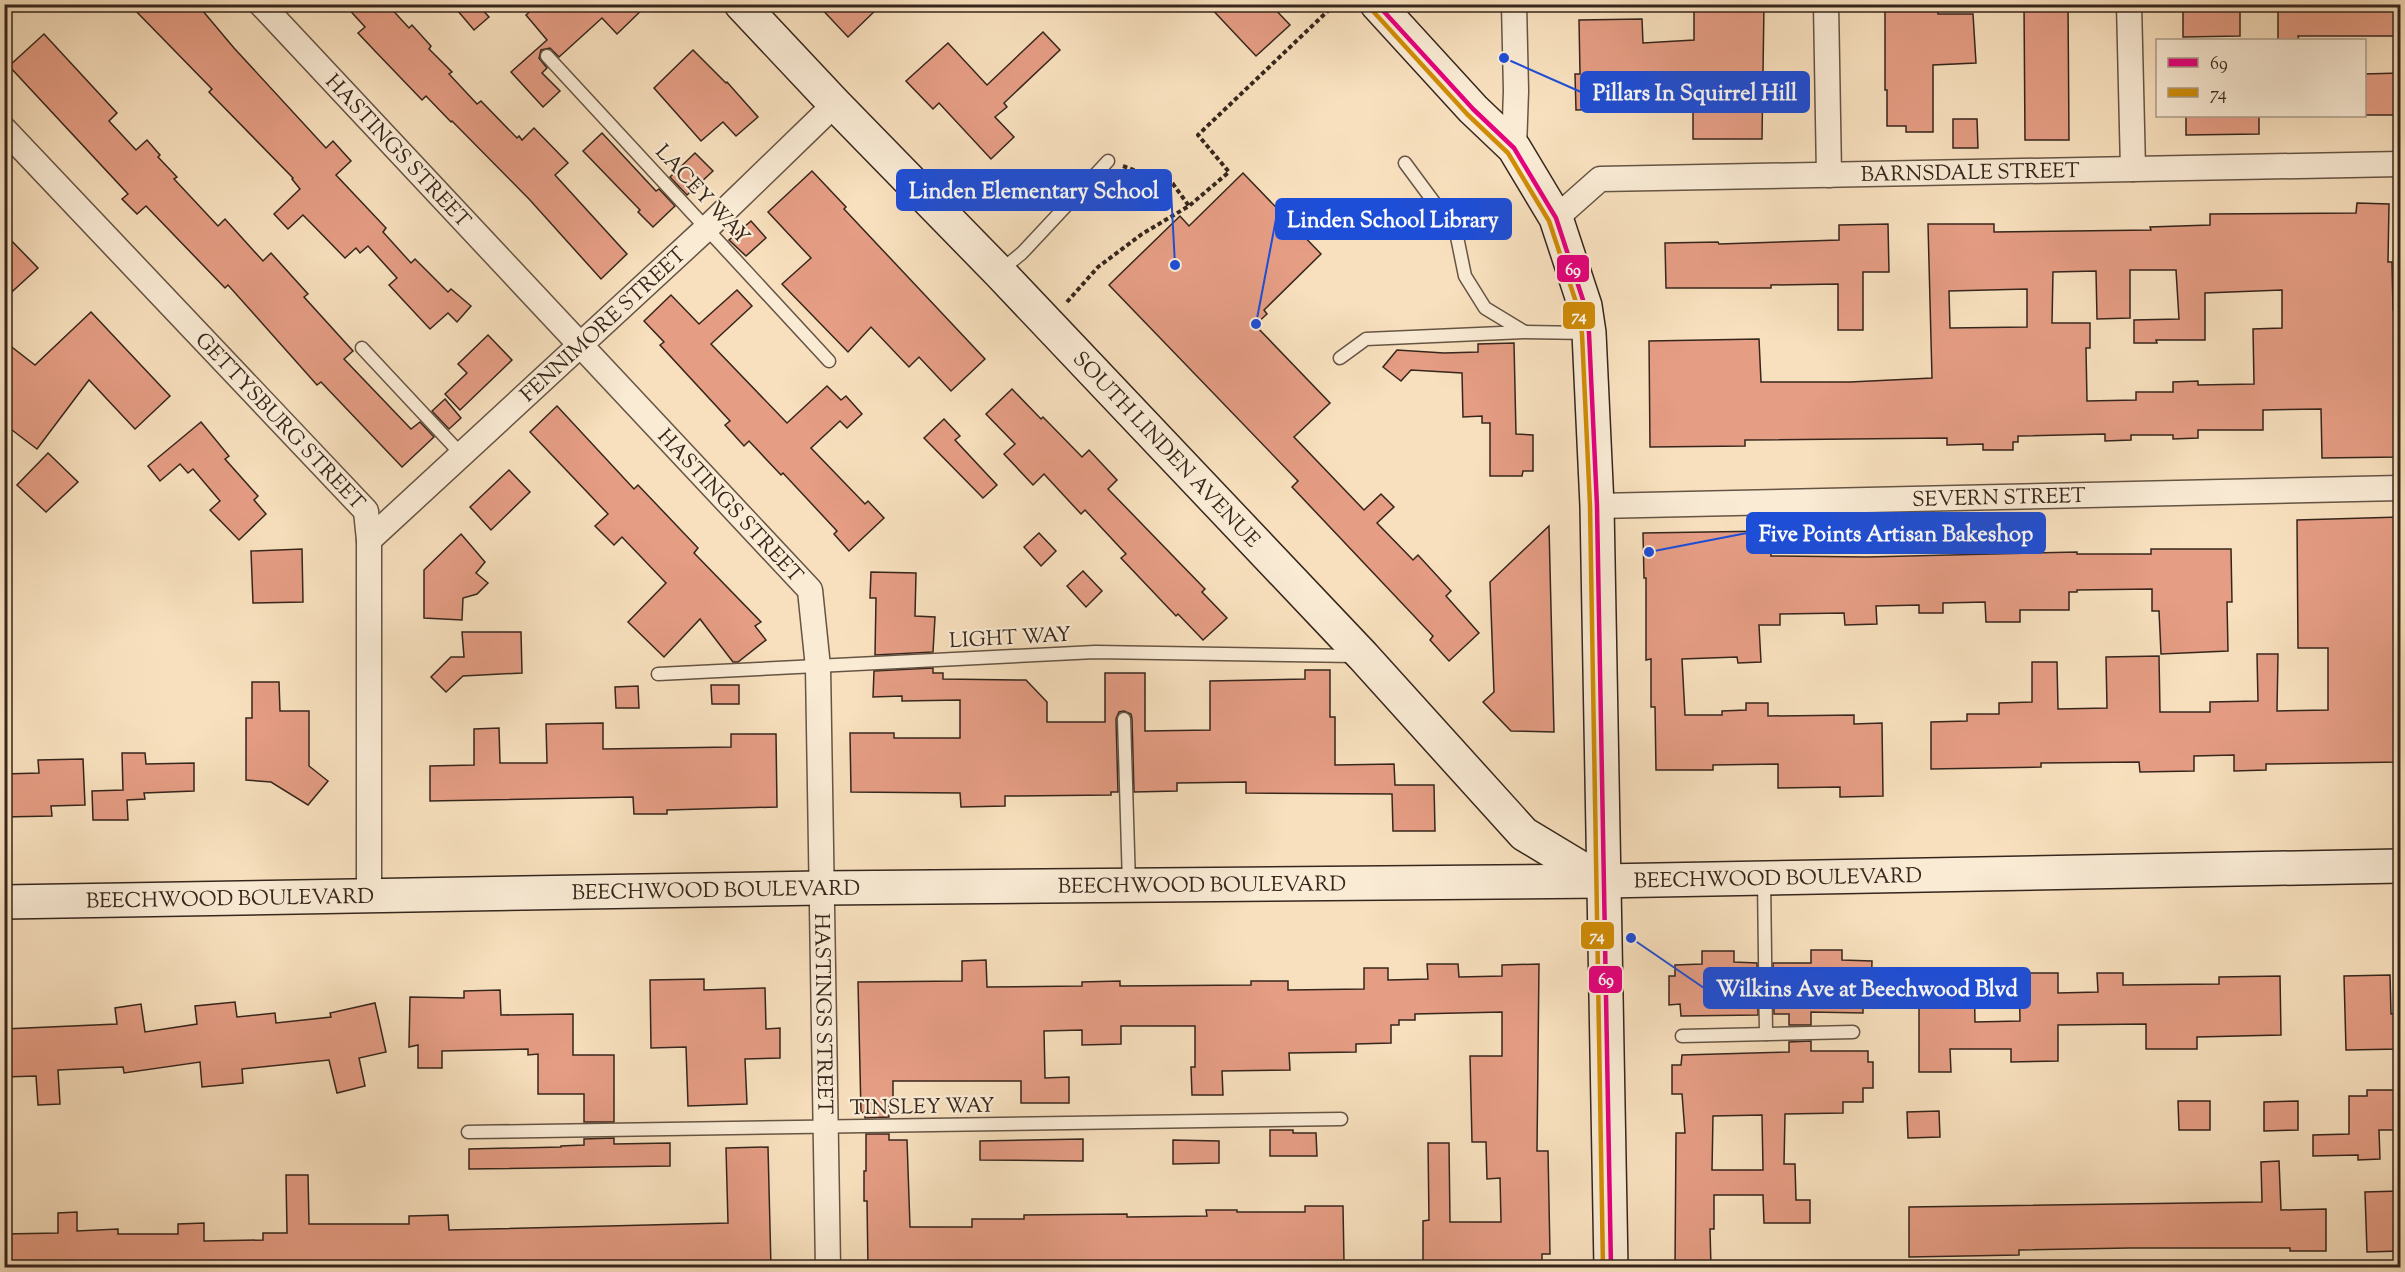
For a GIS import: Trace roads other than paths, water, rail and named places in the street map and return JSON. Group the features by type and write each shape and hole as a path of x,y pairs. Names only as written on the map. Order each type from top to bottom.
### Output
{"main road":[{"name":"SOUTH LINDEN AVENUE","path":"741,4 834,104 999,272 1364,656 1524,834 1603,881"},
{"path":"1377,4 1473,109 1514,148 1556,218 1585,306 1589,333 1597,506 1611,1268"},
{"name":"BEECHWOOD BOULEVARD","path":"4,902 820,888 1603,881 2400,866"}],"street":[{"name":"HASTINGS STREET","path":"261,4 810,590 818,668 828,1268"},
{"path":"1514,4 1516,91 1514,148"},
{"path":"1826,4 1828,175"},
{"path":"2129,4 2133,169"},
{"name":"FENNIMORE STREET","path":"369,540 708,227 834,104"},
{"name":"GETTYSBURG STREET","path":"4,129 366,511 369,540 369,897"},
{"name":"BARNSDALE STREET","path":"1556,218 1600,179 2400,164"},
{"name":"SEVERN STREET","path":"1597,506 2400,488"}],"lane":[{"name":"LACEY WAY","path":"547,56 708,227 829,361"},
{"path":"999,272 1022,253 1108,161"},
{"path":"1405,163 1456,232 1465,276 1485,308 1524,332"},
{"path":"1340,358 1366,339 1524,332 1589,333"},
{"path":"362,348 462,455"},
{"name":"LIGHT WAY","path":"658,674 818,668 1095,652 1364,656"},
{"path":"1124,719 1129,886"},
{"path":"1764,878 1766,1034"},
{"path":"1682,1036 1852,1032"},
{"name":"TINSLEY WAY","path":"468,1132 1341,1119"}],"place":[{"name":"Pillars In Squirrel Hill","path":"1504,58"},
{"name":"Linden Elementary School","path":"1175,265"},
{"name":"Linden School Library","path":"1256,324"},
{"name":"Five Points Artisan Bakeshop","path":"1649,552"},
{"name":"Wilkins Ave at Beechwood Blvd","path":"1631,938"}]}
